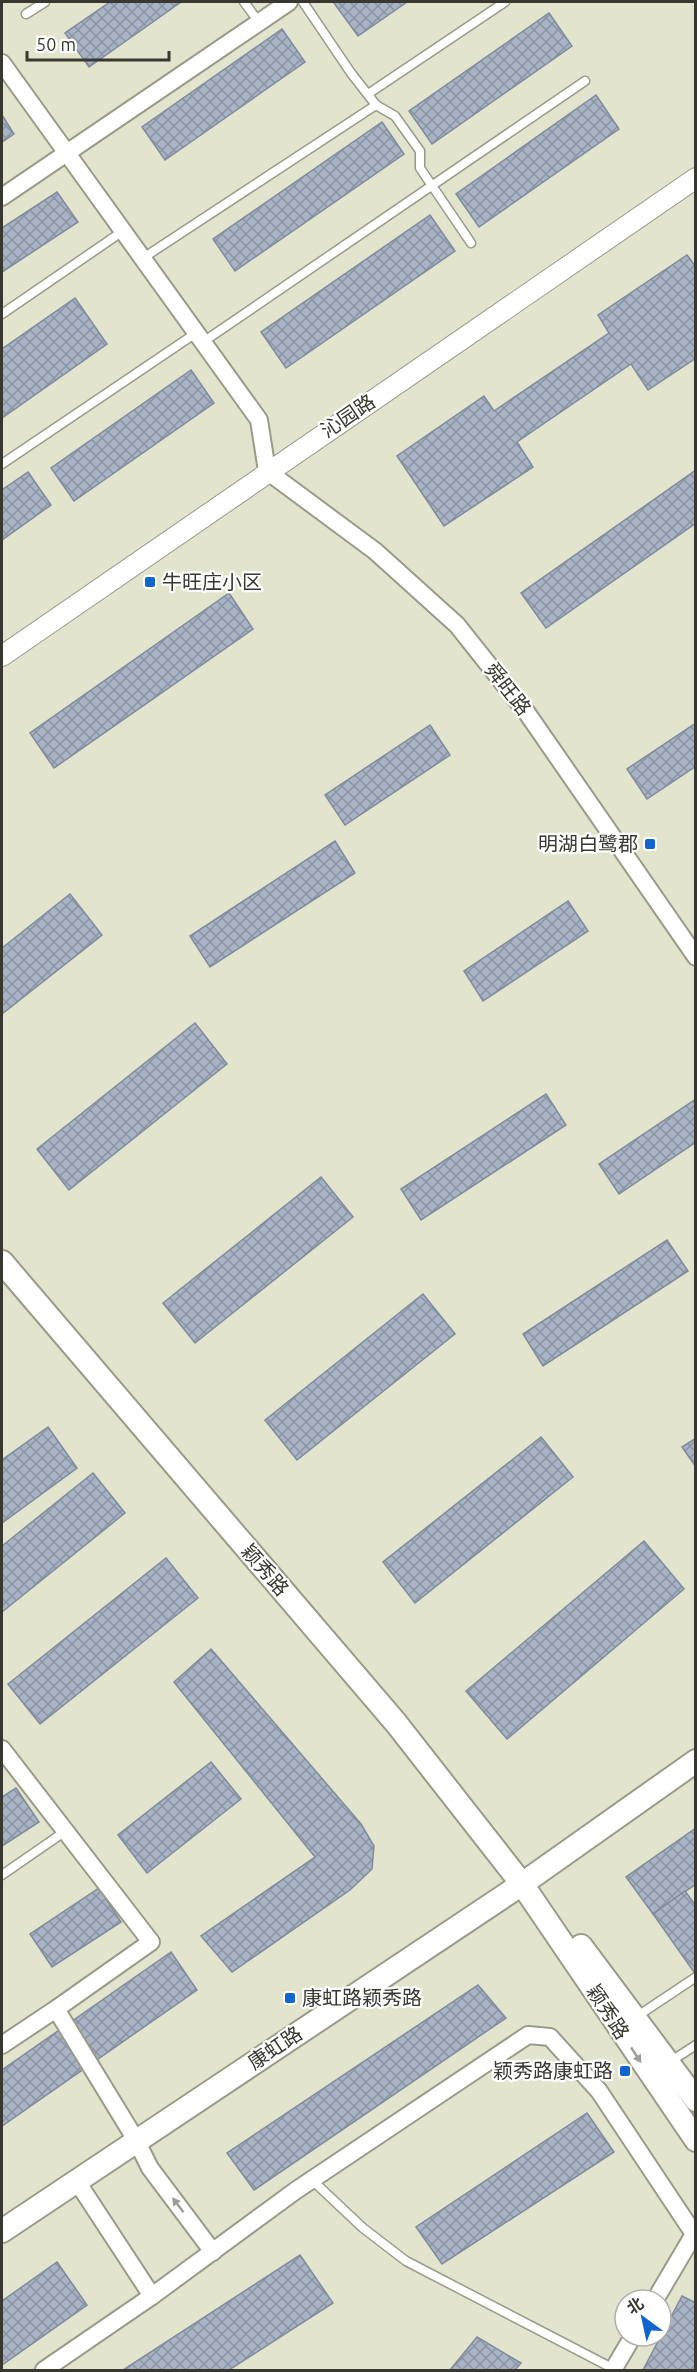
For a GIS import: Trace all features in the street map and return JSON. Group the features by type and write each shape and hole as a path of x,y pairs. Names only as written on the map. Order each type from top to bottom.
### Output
{"main road":[{"name":"颖秀路","path":"2,1262 396,1723 522,1884 696,2140"},
{"name":"康虹路","path":"2,2231 522,1884 696,1761"},
{"name":"颖秀路","path":"522,1884 580,1944 696,2100"}],"street":[{"path":"2,196 289,2"},
{"path":"2,63 259,420 267,471"},
{"name":"沁园路","path":"2,656 267,471 696,178"},
{"name":"舜旺路","path":"267,471 375,551 457,625 527,713 696,957"},
{"path":"2,1752 67,1830 151,1942 2,2045"},
{"path":"56,2009 136,2140 150,2168 213,2252"},
{"path":"44,2370 152,2296 312,2180 528,2035 550,2037 599,2091 694,2234 662,2288"},
{"path":"76,2180 152,2296"},
{"path":"614,2370 626,2348"}],"lane":[{"path":"26,14 45,2"},
{"path":"244,2 259,22"},
{"path":"303,2 351,73 376,105 395,116 420,151 420,168 471,243"},
{"path":"368,94 505,2"},
{"path":"2,464 432,186 585,81"},
{"path":"144,258 376,105"},
{"path":"2,314 123,231"},
{"path":"2,1875 67,1830"},
{"path":"634,2018 696,1977"},
{"path":"668,2063 696,2045"},
{"path":"312,2180 363,2228 406,2261 614,2370"}],"building":[{"path":"110,2 181,2 89,67 65,33"},
{"path":"407,2 358,36 334,3"},
{"path":"549,13 572,46 432,144 409,111"},
{"path":"282,29 305,62 165,160 142,127"},
{"path":"596,95 619,129 479,227 456,194"},
{"path":"2,115 14,134 2,142"},
{"path":"382,122 404,154 235,271 213,239"},
{"path":"57,192 78,222 2,272 2,228"},
{"path":"430,215 455,251 286,368 261,332"},
{"path":"687,255 696,267 696,358 648,390 631,364 517,442 533,467 444,526 397,456 484,396 494,411 609,333 598,315"},
{"path":"75,298 107,344 2,418 2,349"},
{"path":"191,370 214,403 74,501 51,468"},
{"path":"696,470 696,523 546,628 521,593"},
{"path":"28,472 51,505 2,540 2,490"},
{"path":"229,593 253,629 54,768 30,733"},
{"path":"696,723 696,766 647,799 627,769"},
{"path":"430,725 450,755 345,825 325,795"},
{"path":"335,841 355,873 210,967 190,936"},
{"path":"70,894 102,935 2,1014 2,948"},
{"path":"568,901 588,931 483,1001 464,971"},
{"path":"195,1023 227,1064 69,1190 37,1149"},
{"path":"546,1094 566,1125 421,1220 401,1189"},
{"path":"696,1099 696,1142 619,1194 599,1164"},
{"path":"321,1177 353,1217 195,1343 163,1303"},
{"path":"667,1240 688,1271 543,1366 523,1334"},
{"path":"423,1294 455,1334 297,1460 265,1420"},
{"path":"48,1427 77,1468 2,1523 2,1460"},
{"path":"541,1437 573,1477 415,1603 383,1562"},
{"path":"696,1438 696,1467 682,1447"},
{"path":"93,1473 125,1513 2,1612 2,1546"},
{"path":"644,1541 684,1589 507,1739 466,1691"},
{"path":"166,1558 198,1598 40,1724 8,1684"},
{"path":"211,1649 361,1824 374,1846 372,1869 350,1890 232,1972 201,1936 315,1857 174,1682"},
{"path":"211,1762 241,1799 147,1873 118,1835"},
{"path":"16,1788 39,1822 2,1846 2,1797"},
{"path":"696,1828 696,1884 653,1914 626,1877"},
{"path":"99,1888 121,1922 52,1967 30,1934"},
{"path":"685,1891 696,1906 696,1975 653,1914"},
{"path":"171,1952 197,1990 2,2126 2,2070"},
{"path":"478,1985 506,2018 254,2190 227,2153"},
{"path":"587,2113 614,2152 442,2264 416,2227"},
{"path":"300,2255 333,2303 229,2370 123,2370"},
{"path":"57,2262 87,2305 2,2365 2,2301"},
{"path":"682,2296 696,2303 696,2370 643,2370 655,2348 673,2348 673,2313"},
{"path":"477,2337 521,2363 515,2370 450,2370"}],"place":[{"name":"牛旺庄小区","path":"150,582"},
{"name":"明湖白鹭郡","path":"650,844"},
{"name":"康虹路颖秀路","path":"290,1998"},
{"name":"颖秀路康虹路","path":"625,2071"}]}
